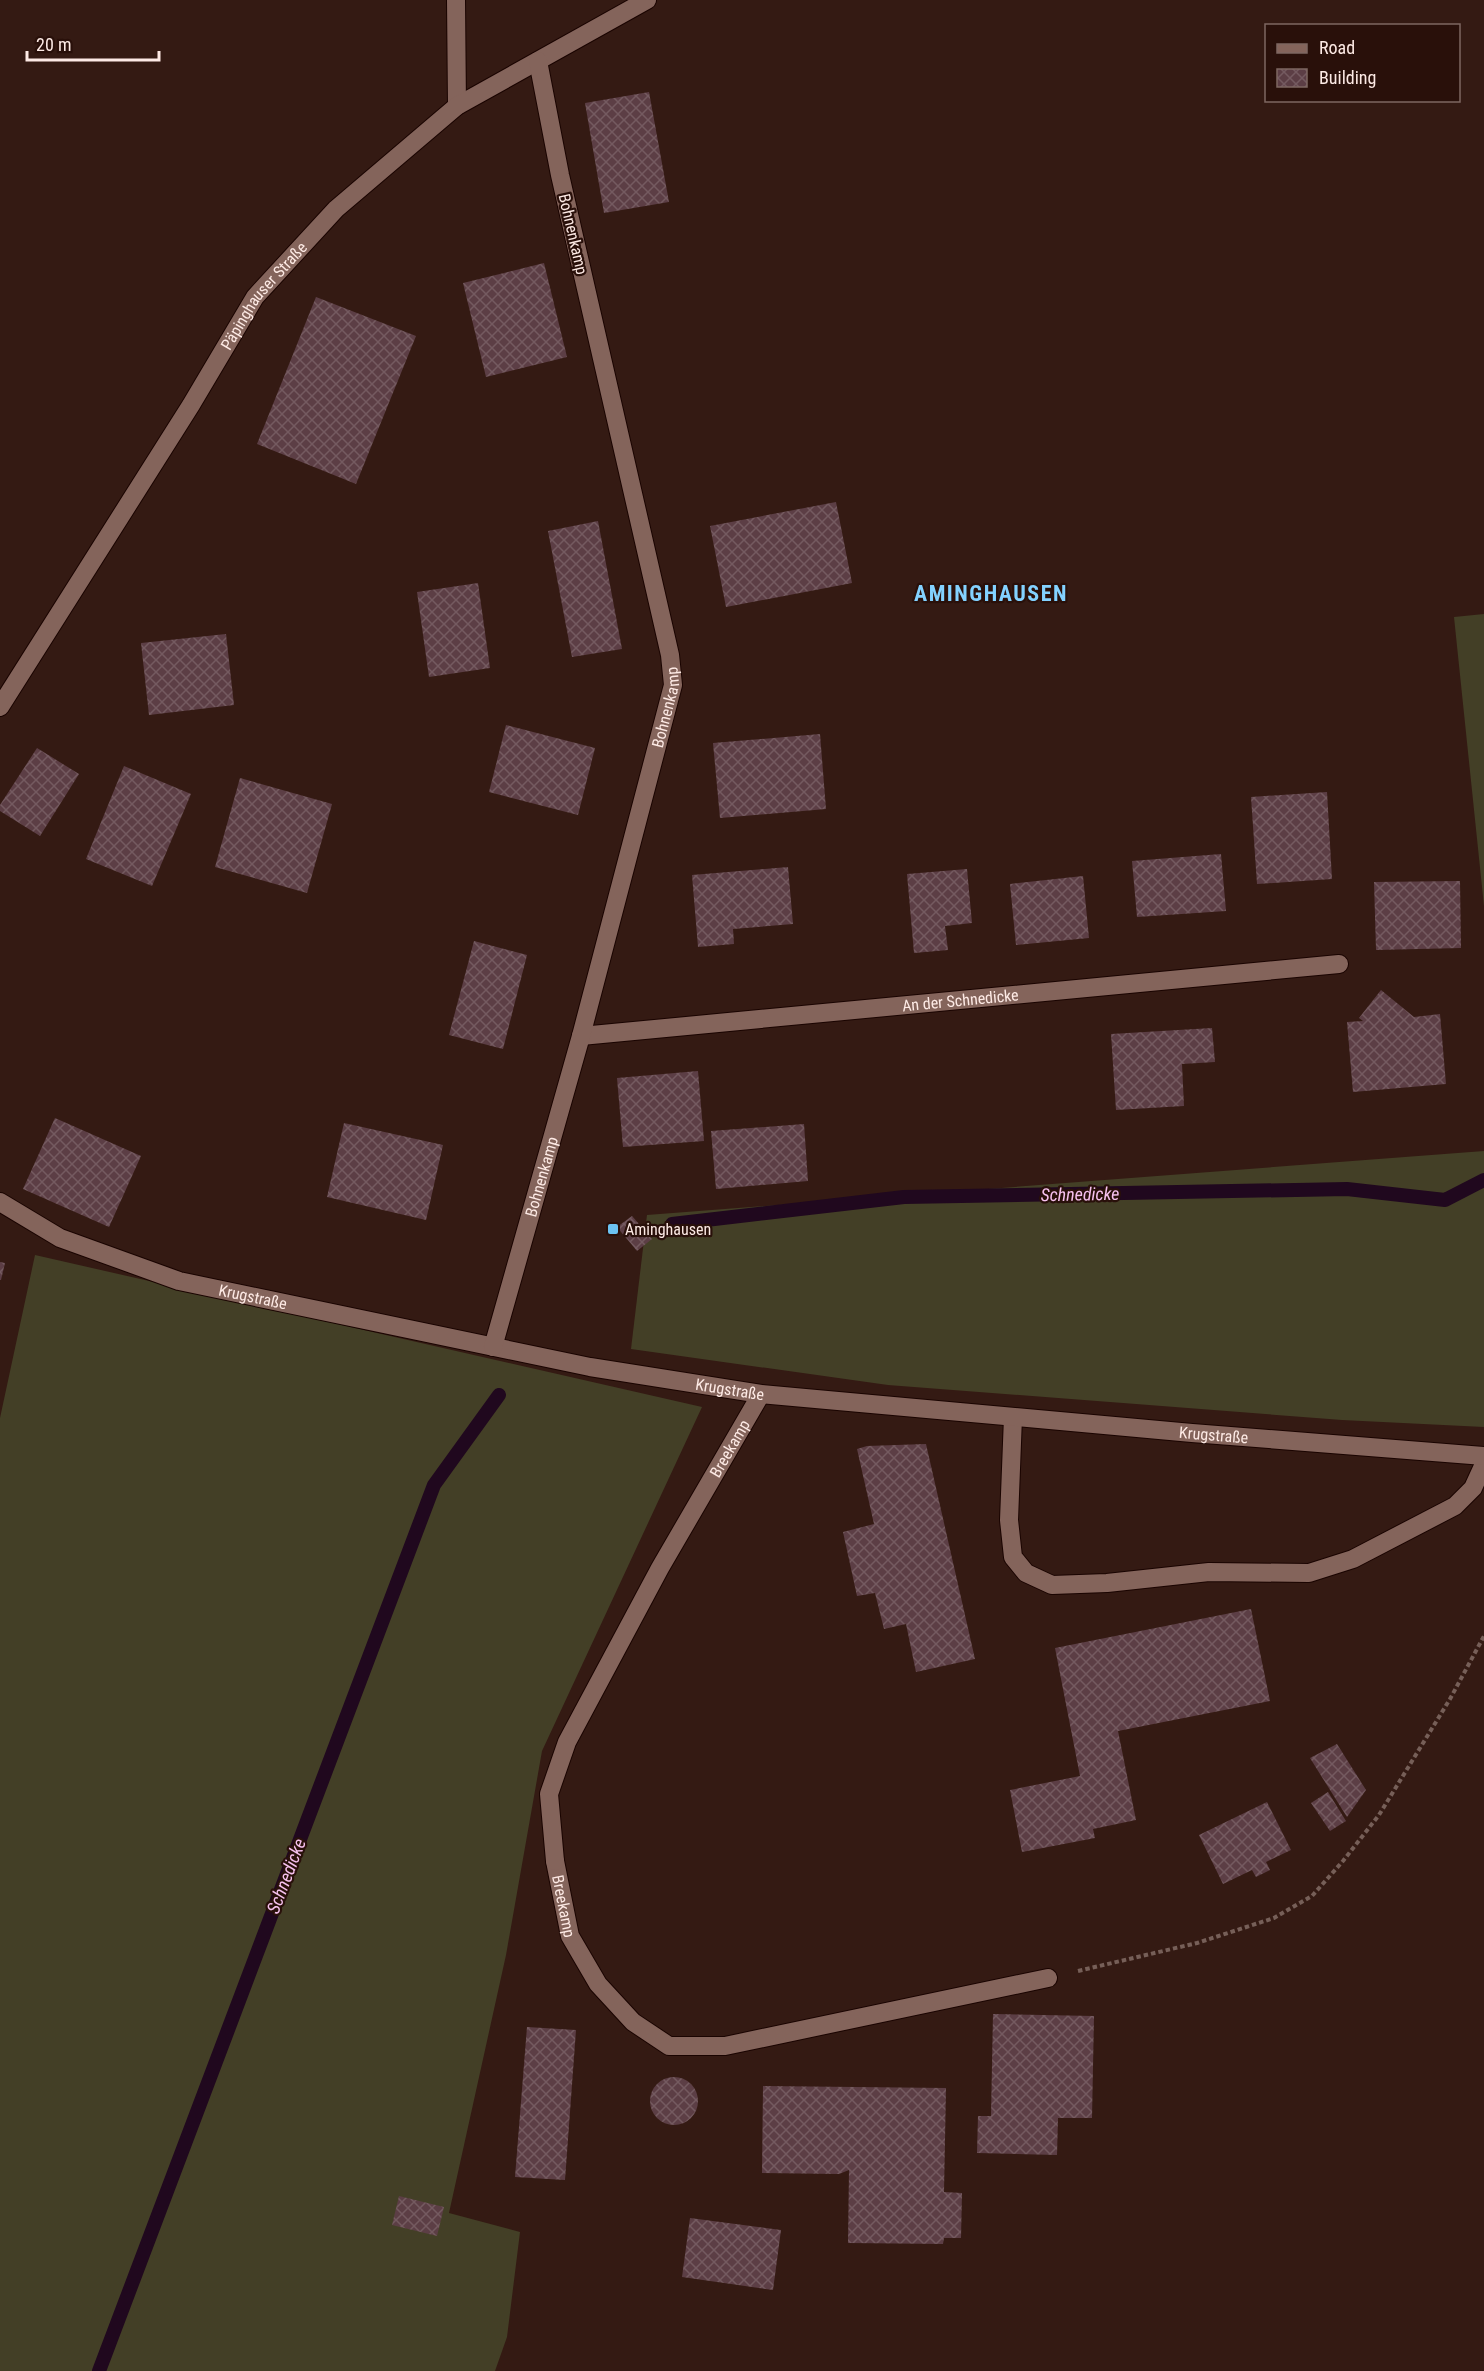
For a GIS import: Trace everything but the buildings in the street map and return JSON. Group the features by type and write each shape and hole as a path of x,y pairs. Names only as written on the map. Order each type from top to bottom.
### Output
{"street":[{"path":"456,0 457,106"},
{"name":"Päpinghauser Straße","path":"0,707 192,405 255,297 336,209 457,106 647,0"},
{"name":"Bohnenkamp","path":"493,1347 580,1036 673,685 670,655 560,176 538,61"},
{"name":"An der Schnedicke","path":"580,1036 1339,964"},
{"name":"Krugstraße","path":"0,1202 60,1239 179,1281 590,1367 761,1394 1484,1456"},
{"name":"Breekamp","path":"761,1394 660,1568 567,1742 549,1794 555,1862 570,1936 598,1984 633,2022 669,2046 725,2046 1048,1978"},
{"path":"1013,1417 1009,1520 1013,1557 1026,1574 1052,1584 1107,1583 1209,1572 1309,1574 1353,1559 1455,1506 1473,1488 1484,1464"}],"path":[{"path":"1048,1978 1208,1940 1274,1918 1312,1896 1343,1862 1379,1815 1450,1699 1484,1636"}],"shaded area":[{"path":"1484,614 1484,906 1454,617"},
{"path":"1484,1151 1484,1427 1342,1420 888,1385 631,1349 647,1215"},
{"path":"35,1255 702,1407 542,1751 506,1955 449,2213 520,2232 507,2337 495,2371 0,2371 0,1418"}],"waterway":[{"name":"Schnedicke","path":"672,1224 904,1197 1347,1189 1445,1200 1484,1180"},
{"name":"Schnedicke","path":"99,2371 434,1485 499,1395"}],"place":[{"name":"Aminghausen","path":"613,1229"}],"district":[{"name":"AMINGHAUSEN","path":"991,593"}]}
